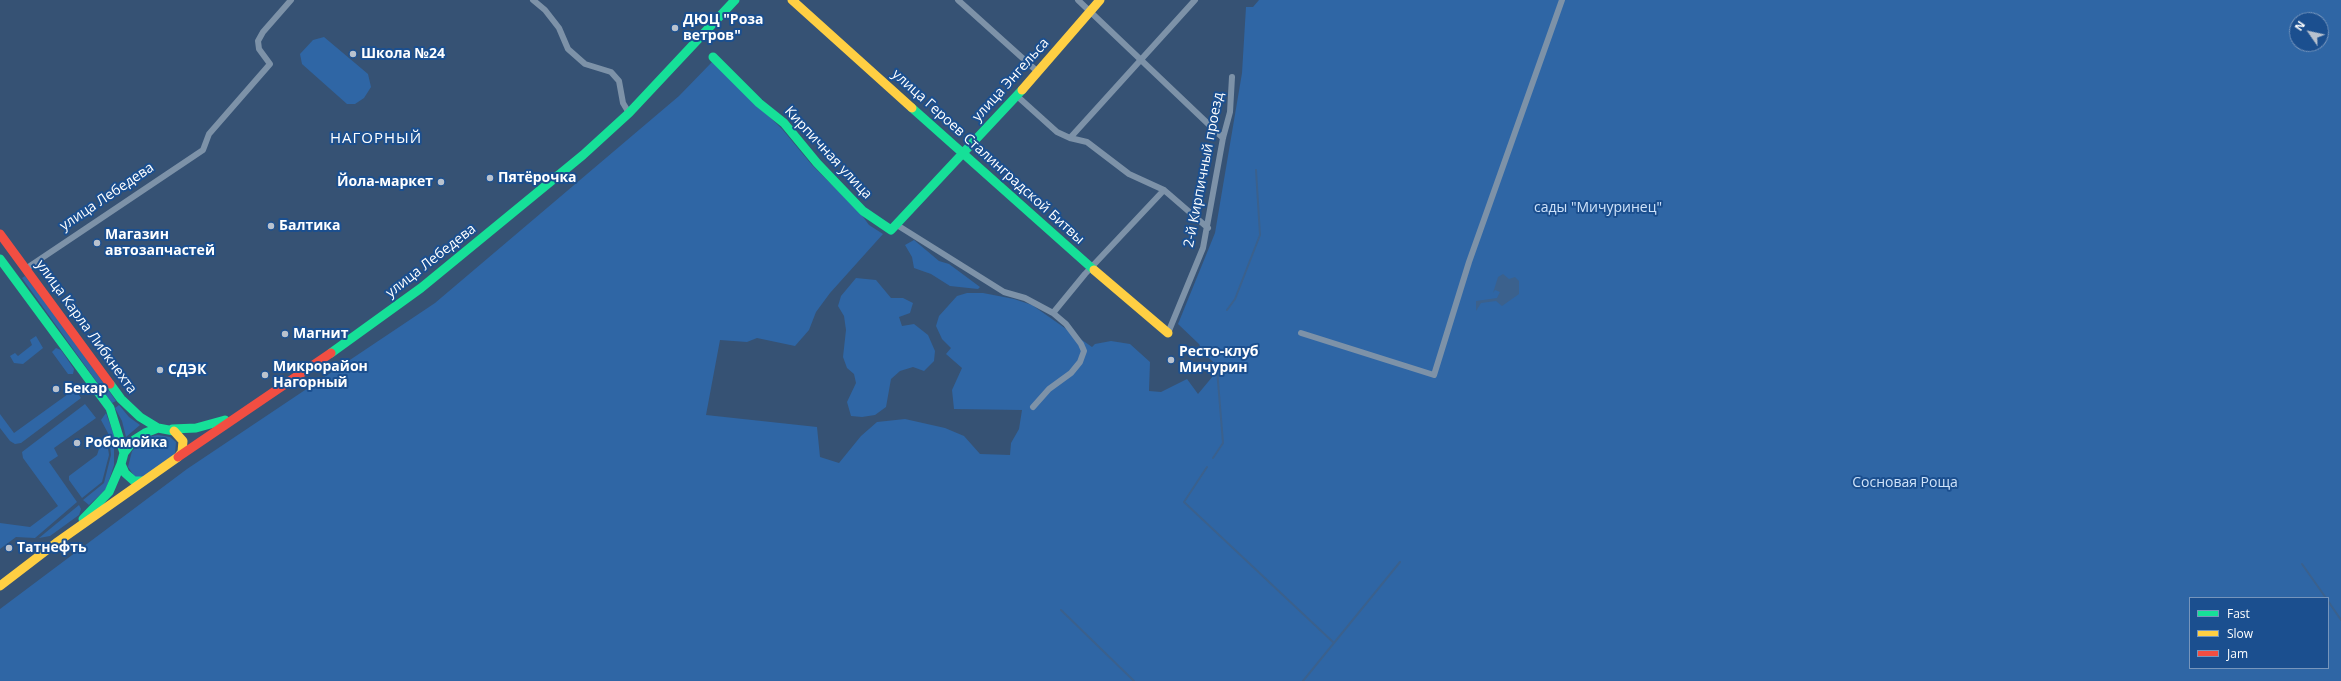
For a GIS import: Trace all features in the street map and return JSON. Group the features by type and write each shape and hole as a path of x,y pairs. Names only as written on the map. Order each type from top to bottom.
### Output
{"main road":[{"name":"улица Лебедева","path":"178,457 337,349 421,288 583,155 629,113 735,0"},
{"name":"улица Героев Сталинградской Битвы","path":"792,0 1091,268 1168,333"},
{"name":"улица Энгельса","path":"894,227 1017,96 1100,0"},
{"name":"Кирпичная улица","path":"713,57 759,103 784,123 817,163 863,211 894,227"},
{"name":"улица Карла Либкнехта","path":"0,234 27,268 121,399 140,417 158,428"},
{"name":"улица Карла Либкнехта","path":"0,259 15,276 110,408 124,453"},
{"path":"15,276 27,268"},
{"name":"улица Лебедева","path":"172,429 196,428 215,424 238,415"},
{"path":"0,586 56,543 178,457 182,452 183,442 181,436 172,429 158,428 139,436 124,453 109,492 101,502 56,543"},
{"path":"121,464 129,478 143,481"}],"street":[{"name":"улица Лебедева","path":"27,268 203,150 209,134 270,64 259,49 258,41 262,32 291,0"},
{"path":"533,0 545,10 559,28 568,48 585,64 611,72 619,81 623,103 629,113"},
{"path":"958,0 1038,72"},
{"path":"1078,0 1142,59 1223,138"},
{"path":"1070,138 1196,0"},
{"path":"1301,333 1434,375 1469,262 1562,0"},
{"name":"2-й Кирпичный проезд","path":"1168,333 1203,248 1208,228 1223,138 1230,112 1232,77"},
{"path":"1017,96 1057,132 1070,138 1087,142 1129,174 1164,190 1208,228"},
{"path":"1053,313 1091,268 1164,190"},
{"name":"Кирпичная улица","path":"894,227 1004,292 1025,298 1053,313 1066,324 1081,344 1084,351 1080,362 1071,374 1049,389 1033,407"}],"green space":[{"name":"Сосновая Роща","path":"1259,0 2341,0 2341,681 0,681 0,609 187,469 435,303 679,96 713,61 782,129 812,165 861,214 869,225 883,234 830,293 816,312 809,330 795,346 757,338 747,342 720,340 706,415 817,427 820,457 839,463 861,436 877,422 905,419 945,428 964,436 980,454 1010,455 1011,443 1019,429 1022,410 954,409 952,390 962,368 946,354 951,348 942,339 936,326 939,316 957,296 967,293 983,293 1014,299 1032,305 1092,347 1095,344 1111,341 1130,344 1150,362 1149,391 1161,392 1187,379 1198,394 1213,376 1210,373 1217,365 1204,354 1199,344 1178,324 1215,233 1242,73 1246,7 1253,7"},
{"path":"324,37 368,74 371,87 364,98 355,104 347,104 302,64 300,54 313,40"},
{"path":"914,240 939,261 949,264 980,287 978,289 950,286 931,274 914,268 912,257 905,245"},
{"path":"25,276 60,321 116,401 112,403 22,278"},
{"path":"856,278 876,280 891,298 903,298 913,303 910,313 899,317 902,326 914,324 928,335 935,351 934,361 924,371 913,367 900,371 891,379 886,407 875,415 862,417 851,416 847,402 856,383 854,374 847,368 843,357 846,330 844,316 838,306 841,296"},
{"path":"36,336 43,348 23,364 14,363 10,356 15,353 18,356 32,345 30,340"},
{"path":"56,348 61,350 74,369 73,374 68,374 52,352"},
{"path":"75,389 81,398 21,443 15,444 10,441 0,428 0,414 14,433"},
{"path":"85,404 96,418 54,448 58,456 49,462 77,502 35,538 16,537 0,549 0,523 30,527 58,506 23,458 22,452"},
{"path":"119,405 129,417 140,425 126,437 122,421 115,408"},
{"path":"106,413 114,435 114,465 106,489 89,505 83,500 104,483 111,455 109,435 101,420"},
{"path":"158,435 170,437 176,442 175,454 144,477 135,477 128,467 132,451 147,437"},
{"path":"107,441 109,455 102,482 82,498 69,480 69,476 97,455 100,446"},
{"path":"79,505 81,509 79,515 50,536 39,538"}],"shaded area":[{"path":"1503,274 1509,279 1515,277 1519,281 1519,294 1502,306 1496,301 1481,303 1476,311 1476,301 1497,298 1500,292 1495,290 1493,293 1498,277"}],"waterway":[{"path":"1227,310 1235,299 1260,235 1256,170"},
{"path":"1213,458 1223,443 1217,369"},
{"path":"1207,467 1184,502 1334,643"},
{"path":"1303,681 1400,562"},
{"path":"2302,564 2325,597"},
{"path":"2329,602 2341,620"},
{"path":"1061,610 1134,681"}],"traffic: fast":[{"path":"331,353 421,288 583,155 629,113 735,0"},
{"path":"713,57 759,103 784,123 817,163 863,211 891,230 1022,90"},
{"path":"912,108 1094,270"},
{"path":"0,259 110,408 124,453"},
{"path":"110,384 121,399 140,417 158,428"},
{"path":"172,429 196,428 225,420"},
{"path":"143,481 134,481 125,473 121,464 124,453 134,440 145,433 158,428 174,431"},
{"path":"83,519 109,492 121,464"}],"traffic: slow":[{"path":"792,0 912,108"},
{"path":"1022,90 1100,0"},
{"path":"1094,270 1168,333"},
{"path":"0,586 56,543 178,457 182,452 183,441 174,431"}],"traffic: jam":[{"path":"0,234 110,384"},
{"path":"178,457 331,353"}],"place":[{"name":"ДЮЦ \"Роза ветров\"","path":"675,28"},
{"name":"Школа №24","path":"353,54"},
{"name":"Пятёрочка","path":"490,178"},
{"name":"Йола-маркет","path":"441,182"},
{"name":"Балтика","path":"271,226"},
{"name":"Магазин автозапчастей","path":"97,243"},
{"name":"Магнит","path":"285,334"},
{"name":"Ресто-клуб Мичурин","path":"1171,360"},
{"name":"СДЭК","path":"160,370"},
{"name":"Микрорайон Нагорный","path":"265,375"},
{"name":"Бекар","path":"56,389"},
{"name":"Робомойка","path":"77,443"},
{"name":"Татнефть","path":"9,548"}],"district":[{"name":"НАГОРНЫЙ","path":"376,139"}],"park label":[{"name":"сады \"Мичуринец\"","path":"1598,208"}]}
